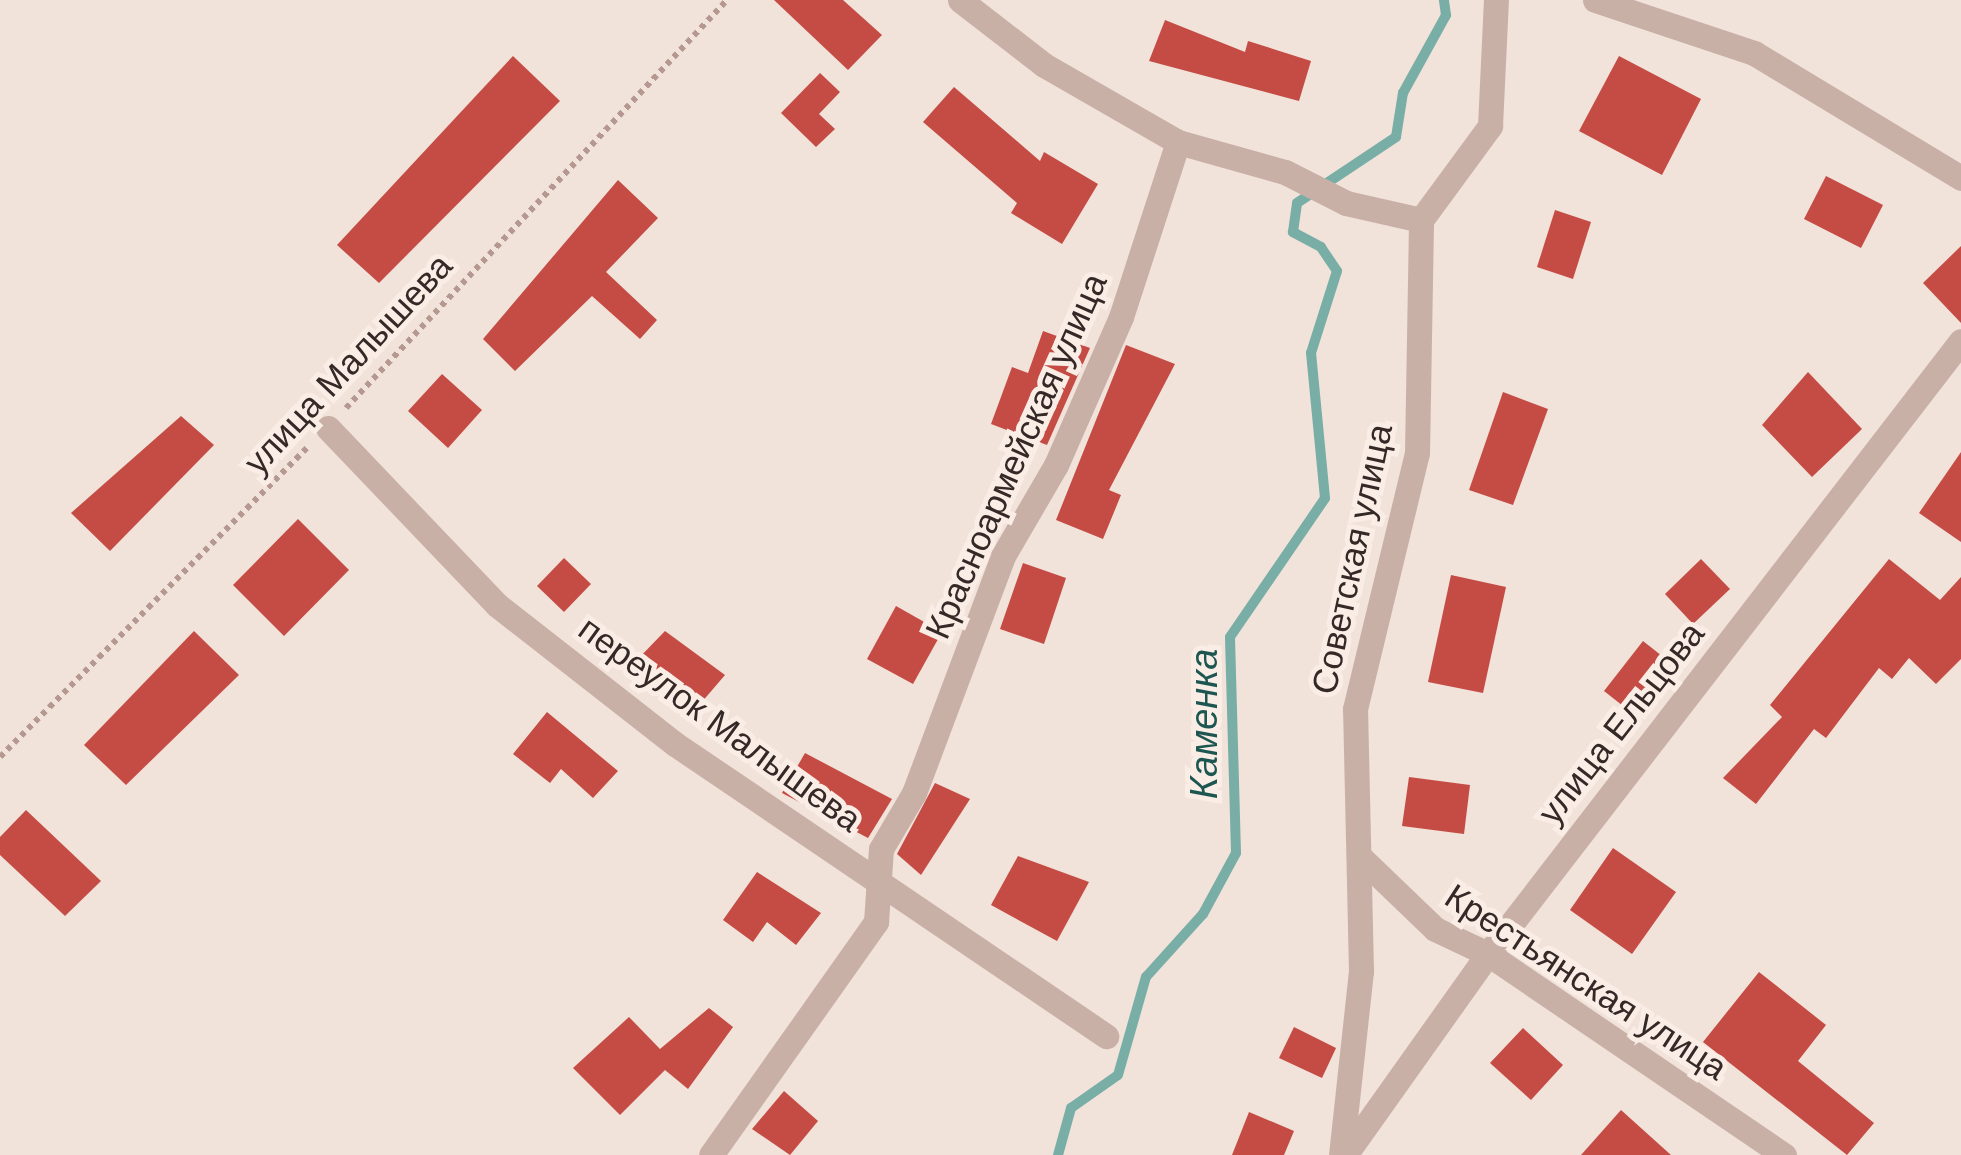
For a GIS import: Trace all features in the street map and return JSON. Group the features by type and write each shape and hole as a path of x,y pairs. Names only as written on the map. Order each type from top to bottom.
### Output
{"street":[{"path":"960,0 1044,65 1178,142 1285,172 1346,203 1421,220 1490,126 1496,0"},
{"path":"1595,0 1754,53 1961,178"},
{"name":"Красноармейская улица","path":"711,1155 876,922 881,849 914,793 1003,556 1056,465 1121,318 1178,142"},
{"name":"Советская улица","path":"1343,1155 1361,971 1354,709 1418,453 1421,220"},
{"name":"улица Ельцова","path":"1343,1155 1488,954 1961,340"},
{"name":"переулок Малышева","path":"328,428 497,604 675,744 1106,1036"},
{"name":"Крестьянская улица","path":"1359,856 1435,930 1488,954 1784,1155"}],"path":[{"name":"улица Малышева","path":"0,757 328,428 727,0"}],"building":[{"path":"774,0 843,0 882,35 848,70"},
{"path":"1165,20 1245,52 1248,41 1311,61 1299,101 1149,61"},
{"path":"513,56 560,101 379,283 337,245"},
{"path":"1619,56 1701,99 1662,175 1579,131"},
{"path":"820,73 840,92 819,114 835,129 816,147 781,113"},
{"path":"954,87 1040,161 1044,152 1098,184 1062,244 1011,213 1017,203 923,122"},
{"path":"1826,176 1883,205 1861,248 1804,219"},
{"path":"618,180 658,218 606,272 657,320 640,339 592,296 515,371 483,339"},
{"path":"1555,210 1591,222 1573,279 1537,267"},
{"path":"1961,246 1961,323 1923,283"},
{"path":"1043,331 1090,348 1047,445 991,424 1012,367 1028,373"},
{"path":"1126,345 1175,364 1109,490 1121,495 1103,539 1056,520"},
{"path":"1808,372 1862,429 1812,477 1762,425"},
{"path":"442,374 482,410 448,448 408,411"},
{"path":"1503,392 1548,409 1513,505 1469,490"},
{"path":"181,416 214,445 110,551 71,513"},
{"path":"1961,452 1961,542 1919,513"},
{"path":"298,519 349,570 284,636 233,585"},
{"path":"564,558 591,584 564,612 537,586"},
{"path":"1701,559 1730,589 1693,624 1665,594"},
{"path":"1889,559 1940,600 1961,577 1961,659 1936,684 1909,658 1892,679 1879,668 1826,738 1814,729 1756,804 1723,778 1782,717 1770,705"},
{"path":"1023,563 1066,578 1044,644 1000,629"},
{"path":"1451,575 1506,587 1483,693 1428,682"},
{"path":"896,606 942,632 913,684 867,659"},
{"path":"194,631 239,675 126,785 84,745"},
{"path":"665,631 725,675 695,710 636,661"},
{"path":"1643,641 1676,667 1637,717 1604,691"},
{"path":"547,712 618,771 593,798 561,769 550,783 513,754"},
{"path":"805,753 892,799 868,838 782,793"},
{"path":"1409,777 1470,785 1464,834 1402,826"},
{"path":"935,783 970,799 921,875 897,854"},
{"path":"26,810 101,881 65,916 0,855 0,837"},
{"path":"1613,848 1676,892 1632,954 1570,910"},
{"path":"1018,856 1089,882 1057,941 991,905"},
{"path":"757,872 821,913 796,945 767,922 753,942 723,920"},
{"path":"1759,972 1826,1025 1798,1061 1874,1123 1847,1155 1703,1042"},
{"path":"709,1008 733,1027 688,1089 665,1070 620,1115 573,1068 629,1017 660,1049"},
{"path":"1294,1027 1336,1048 1322,1078 1279,1058"},
{"path":"1523,1028 1563,1065 1531,1100 1490,1063"},
{"path":"784,1091 818,1121 790,1155 752,1129"},
{"path":"1621,1110 1671,1155 1581,1155"},
{"path":"1249,1112 1294,1131 1284,1155 1232,1155"}],"waterway":[{"name":"Каменка","path":"1058,1155 1071,1108 1118,1075 1146,977 1203,914 1236,853 1230,637 1325,498 1311,353 1337,271 1321,247 1293,232 1297,203 1396,137 1403,93 1446,15 1444,0"}]}
